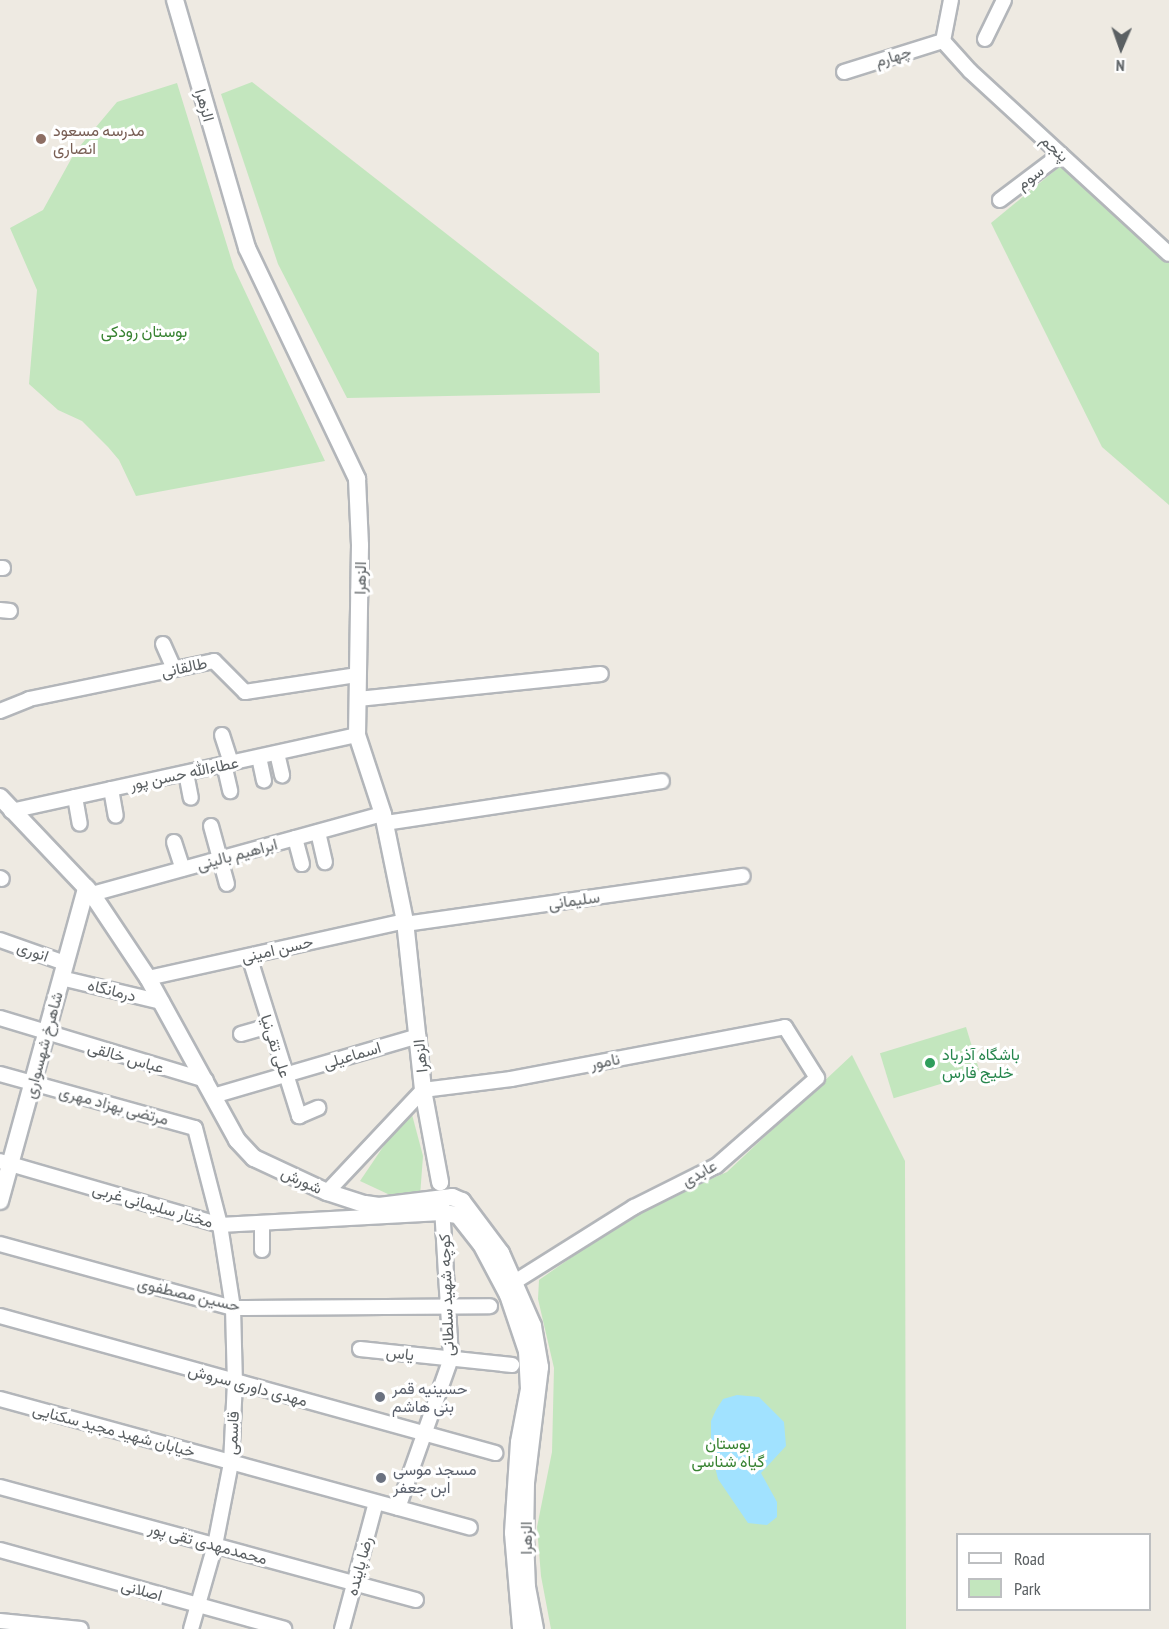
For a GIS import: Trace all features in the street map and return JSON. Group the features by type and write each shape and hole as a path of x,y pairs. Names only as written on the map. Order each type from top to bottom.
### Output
{"street":[{"name":"الزهرا","path":"175,0 247,248 357,478 357,735 384,819 405,922 423,1090 441,1198 481,1244 508,1295 527,1351 529,1389 519,1442 513,1521 521,1629"},
{"path":"943,41 951,0"},
{"path":"985,39 1004,0"},
{"name":"چهارم","path":"844,72 943,41"},
{"name":"پنجم","path":"943,41 1169,254"},
{"name":"سوم","path":"1000,200 1061,154"},
{"path":"163,644 174,669"},
{"name":"طالقانی","path":"0,711 29,699 214,661 245,692 358,675"},
{"path":"358,699 601,674"},
{"path":"222,735 230,790"},
{"name":"عطاءالله حسن پور","path":"11,811 357,735"},
{"path":"277,753 282,775"},
{"path":"259,757 264,780"},
{"path":"186,773 191,798"},
{"name":"ابراهیم بالینی","path":"89,891 183,869 318,832 384,819 662,781"},
{"path":"111,789 116,816"},
{"path":"0,797 89,891 148,978 206,1080"},
{"path":"75,797 80,824"},
{"path":"211,825 227,884"},
{"path":"318,832 325,862"},
{"path":"295,838 302,864"},
{"path":"174,842 183,869"},
{"name":"سلیمانی","path":"405,922 743,876"},
{"name":"شاهرخ شهسواری","path":"0,1201 5,1162 32,1083 63,970 89,891"},
{"name":"حسن امینی","path":"148,978 405,922"},
{"name":"انوری","path":"0,940 63,970"},
{"name":"علی تقی‌نیا","path":"249,956 299,1116 318,1108"},
{"name":"درمانگاه","path":"63,970 162,1002"},
{"name":"عباس خالقی","path":"0,1018 206,1080"},
{"path":"241,1034 269,1026"},
{"name":"نامور","path":"423,1090 511,1079 785,1027"},
{"name":"عابدی","path":"516,1281 634,1207 716,1166 817,1078 785,1027"},
{"name":"اسماعیلی","path":"285,1075 418,1036"},
{"path":"0,1074 32,1083"},
{"path":"213,1096 285,1075"},
{"name":"شورش","path":"206,1080 237,1140 254,1158 327,1192 379,1206 441,1198"},
{"name":"مرتضی بهزاد مهری","path":"32,1083 195,1128"},
{"path":"327,1192 423,1090"},
{"name":"قاسمی","path":"191,1629 215,1545 231,1463 235,1382 233,1308 220,1225 195,1128"},
{"name":"مختار سلیمانی غربی","path":"5,1162 220,1225 262,1224 441,1198"},
{"name":"الزهرا","path":"441,1198 452,1197 462,1202 501,1253 516,1281 533,1326 540,1367 527,1471 525,1538 527,1587 535,1629"},
{"name":"کوچه شهید سلطانی","path":"398,1508 451,1358 441,1198"},
{"path":"262,1224 262,1250"},
{"name":"حسین مصطفوی","path":"0,1244 233,1308 490,1306"},
{"name":"مهدی داوری سروش","path":"0,1316 495,1454"},
{"name":"یاس","path":"360,1349 512,1365"},
{"name":"خیابان شهید مجید سکنایی","path":"0,1399 470,1528"},
{"name":"محمدمهدی تقی پور","path":"0,1487 416,1600"},
{"name":"رضا پاینده","path":"342,1629 376,1502"},
{"name":"اصلانی","path":"0,1550 284,1629"},
{"path":"0,1621 81,1629"}],"green space":[{"path":"252,82 599,353 600,393 347,398 278,264 221,94"},
{"name":"بوستان رودکی","path":"177,83 234,268 325,461 136,496 119,460 108,447 82,421 58,410 29,384 37,290 10,228 43,210 75,152 117,102"},
{"path":"1064,163 1169,259 1169,505 1102,447 991,223"},
{"name":"باشگاه آذرباد خلیج فارس","path":"966,1027 980,1072 894,1098 880,1053"},
{"name":"بوستان گیاه شناسی","path":"852,1055 905,1161 906,1629 551,1629 541,1576 537,1527 552,1452 554,1368 538,1299 539,1280 639,1210 727,1172"},
{"path":"410,1107 423,1156 420,1196 390,1195 360,1181"}],"water":[{"path":"737,1395 759,1397 784,1422 786,1446 761,1473 777,1502 777,1517 767,1525 748,1523 718,1479 711,1451 711,1421 716,1410 723,1399"}],"place":[{"name":"مدرسه مسعود انصاری","path":"41,139"},
{"name":"باشگاه آذرباد خلیج فارس","path":"930,1063"},
{"name":"حسینیه قمر بنی هاشم","path":"380,1397"},
{"name":"مسجد موسی ابن جعفر","path":"381,1478"}]}
